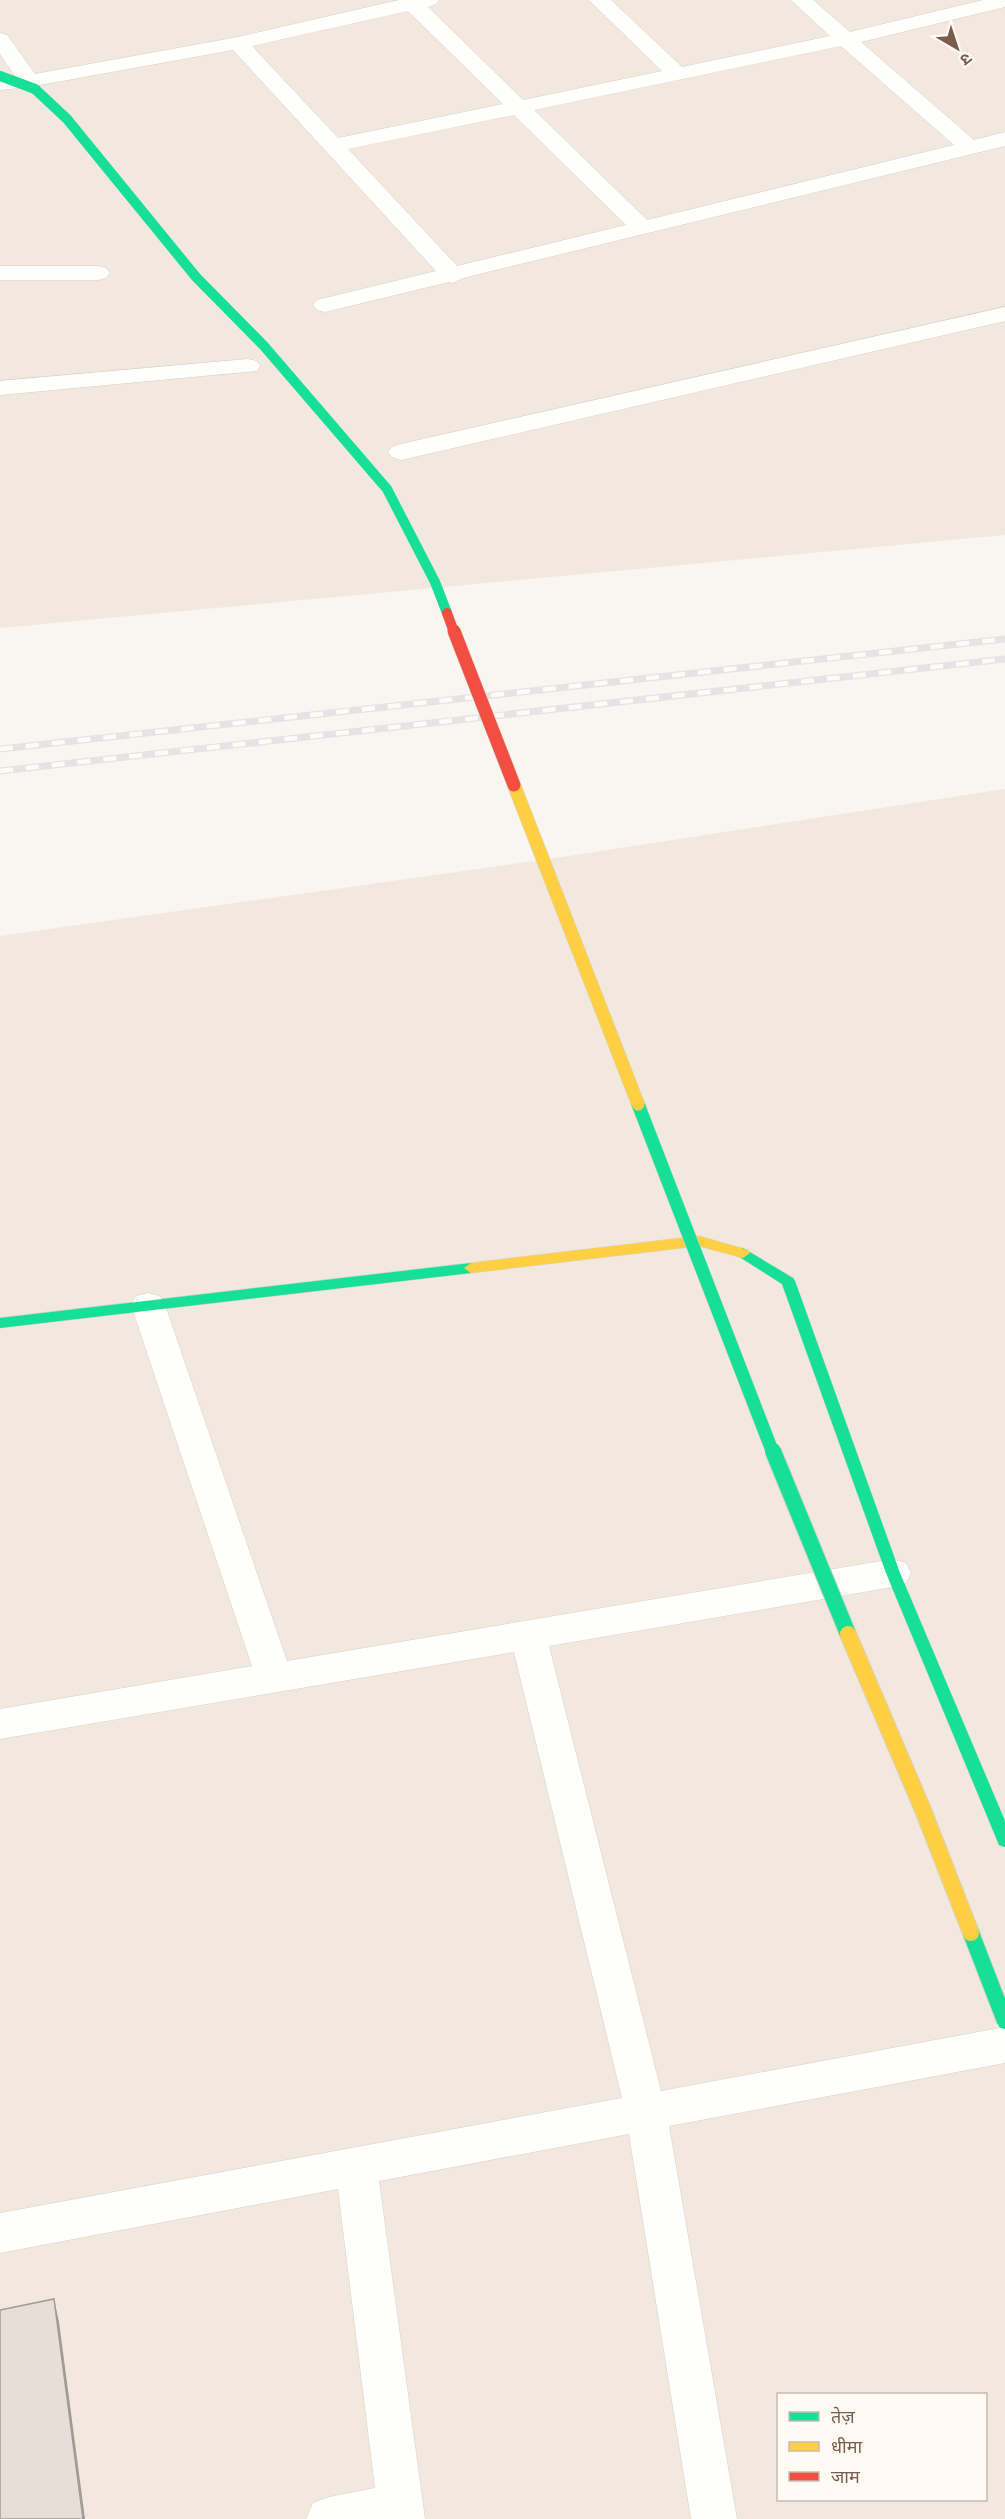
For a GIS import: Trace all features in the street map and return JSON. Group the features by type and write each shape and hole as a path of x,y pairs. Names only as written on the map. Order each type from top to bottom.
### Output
{"street":[{"path":"599,0 678,74"},
{"path":"801,0 970,148"},
{"path":"0,84 29,81 238,43 417,1 517,107 642,228"},
{"path":"332,146 996,6"},
{"path":"1,42 29,81"},
{"path":"238,43 453,276"},
{"path":"0,76 35,89 67,119 196,277 264,346 387,489 435,582 799,1519 923,1810 1005,2021"},
{"path":"325,305 453,276 1005,139"},
{"path":"0,273 98,273"},
{"path":"401,452 1005,314"},
{"path":"0,388 248,366"},
{"path":"0,1323 699,1241 748,1255 788,1281 893,1573 1005,1840"},
{"path":"148,1305 274,1678"},
{"path":"0,1724 893,1573"},
{"path":"528,1635 646,2112 714,2519"},
{"path":"0,2233 1005,2045"},
{"path":"329,2519 401,2512 356,2166"}],"shaded area":[{"path":"0,0 1005,0 1005,535 0,628"},
{"path":"1005,789 1005,2519 0,2519 0,936 549,859"}],"building":[{"path":"54,2299 83,2519 0,2519 0,2310"}],"railway":[{"path":"0,749 1005,639"},
{"path":"0,771 1005,659"}],"traffic: fast":[{"path":"0,76 35,89 67,119 196,277 264,346 387,489 435,582 447,613"},
{"path":"638,1104 799,1519 848,1634"},
{"path":"743,1253 788,1281 893,1573 1005,1840"},
{"path":"0,1323 471,1268"},
{"path":"971,1933 1005,2021"}],"traffic: slow":[{"path":"514,785 638,1104"},
{"path":"471,1268 699,1241 743,1253"},
{"path":"848,1634 923,1810 971,1933"}],"traffic: jam":[{"path":"447,613 514,785"}]}
